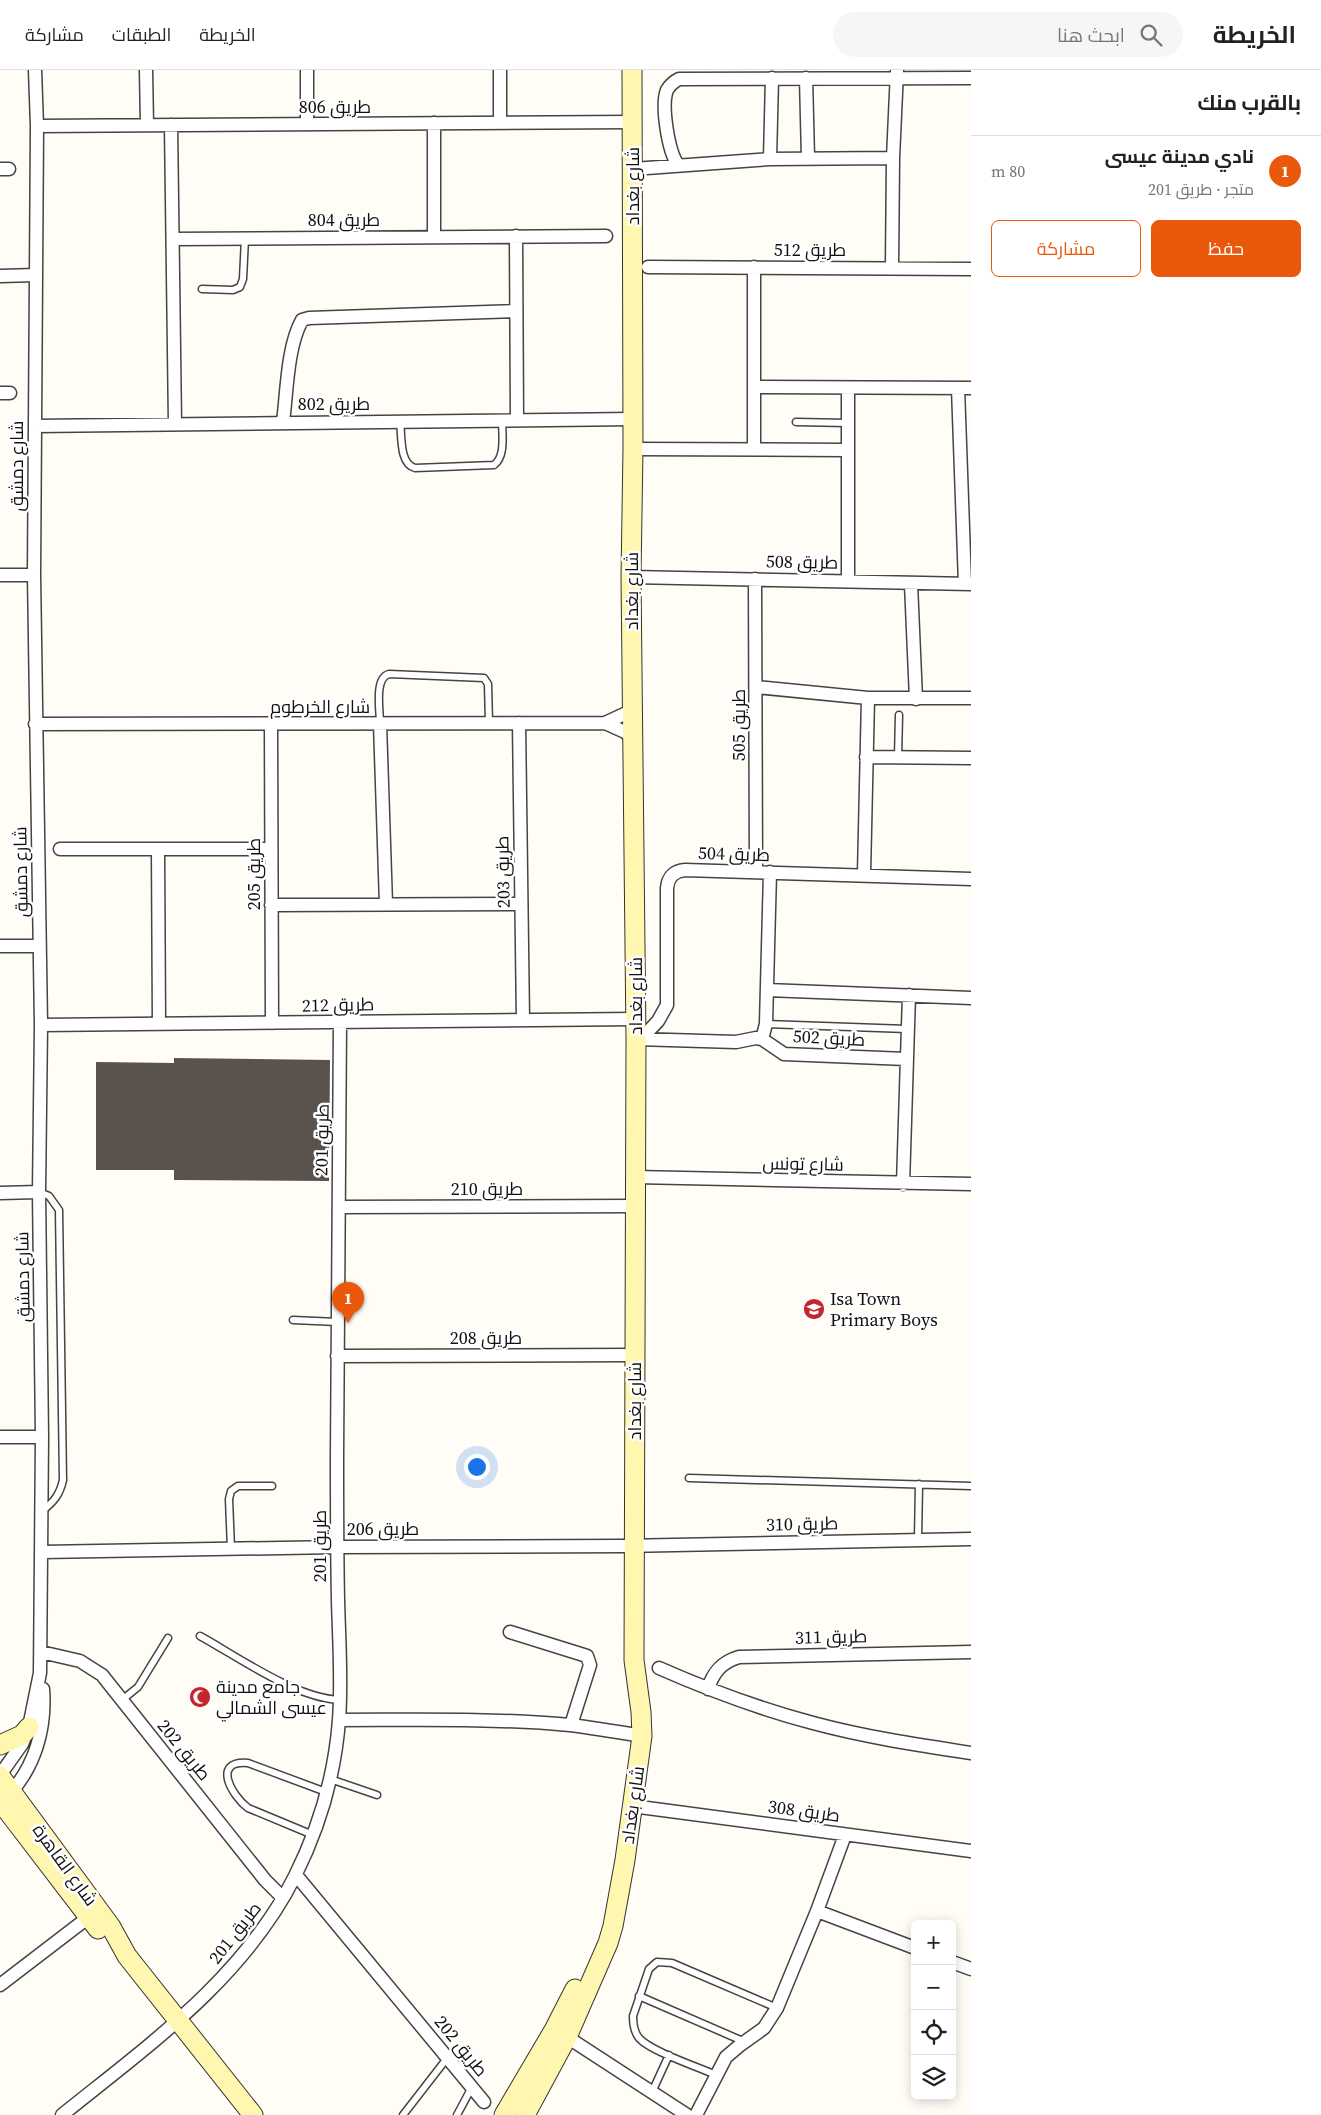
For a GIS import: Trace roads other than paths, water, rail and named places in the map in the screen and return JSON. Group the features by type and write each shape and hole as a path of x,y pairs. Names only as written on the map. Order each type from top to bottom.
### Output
{"street":[{"name":"شارع دمشق","path":"0,1776 13,1759 29,1727 40,1673 41,1652 41,1025 34,575 36,70"},
{"path":"146,70 146,125"},
{"path":"307,70 307,124"},
{"path":"500,70 500,123"},
{"name":"شارع بغداد","path":"504,2115 527,2092 567,2037 608,1943 622,1875 642,1736 641,1712 634,1660 635,1178 639,1038 636,1019 631,577 633,448 632,70"},
{"path":"892,268 893,158 897,74"},
{"path":"678,165 670,152 667,138 666,95 672,83 686,78 806,78 897,74 971,78"},
{"path":"770,159 772,78"},
{"path":"806,78 808,158"},
{"name":"طريق 806","path":"37,126 632,122"},
{"path":"434,124 434,237"},
{"path":"171,126 175,424"},
{"path":"633,169 770,159 893,158"},
{"path":"516,236 517,420"},
{"name":"طريق 804","path":"173,239 606,236"},
{"name":"طريق 512","path":"648,266 971,269"},
{"path":"754,267 754,449"},
{"path":"0,276 36,276"},
{"path":"283,422 291,359 302,320 309,318 516,311"},
{"path":"754,387 965,388 968,584"},
{"path":"848,388 848,581"},
{"name":"طريق 802","path":"35,426 633,419"},
{"path":"633,448 848,450"},
{"path":"0,575 34,575"},
{"name":"طريق 508","path":"631,577 968,584"},
{"name":"طريق 505","path":"755,579 756,872"},
{"path":"911,584 916,699"},
{"path":"756,687 868,698 971,698"},
{"path":"864,874 868,698"},
{"name":"شارع الخرطوم","path":"605,723 633,710"},
{"name":"طريق 203","path":"519,723 523,1020"},
{"name":"شارع الخرطوم","path":"35,724 605,723 620,729 634,739"},
{"name":"طريق 205","path":"271,724 272,1023"},
{"path":"380,724 386,904"},
{"path":"866,757 971,758"},
{"path":"60,849 271,848"},
{"path":"158,849 159,1024"},
{"name":"طريق 504","path":"639,1038 658,1021 667,1005 666,888 670,877 674,873 685,870 864,874 971,879"},
{"path":"639,1038 736,1042 762,1039 766,1024 770,872"},
{"path":"271,905 521,904"},
{"path":"0,946 39,946"},
{"path":"767,990 971,998"},
{"path":"903,1184 909,995"},
{"name":"طريق 212","path":"41,1025 636,1019"},
{"name":"طريق 201","path":"62,2115 180,2021 216,1985 245,1951 283,1898 296,1875 313,1835 330,1779 339,1720 340,1700 337,1547 337,1356 340,1022"},
{"name":"طريق 502","path":"762,1039 784,1054 906,1059"},
{"name":"شارع تونس","path":"635,1178 971,1184"},
{"path":"0,1193 40,1192"},
{"name":"طريق 210","path":"339,1207 635,1206"},
{"name":"طريق 208","path":"337,1356 635,1355"},
{"path":"0,1437 42,1437"},
{"name":"طريق 310","path":"634,1546 971,1539"},
{"name":"طريق 206","path":"42,1552 337,1547 634,1546"},
{"path":"510,1632 587,1656 590,1665 571,1725"},
{"name":"طريق 202","path":"41,1652 88,1665 102,1675 265,1880 283,1898"},
{"name":"طريق 311","path":"708,1689 718,1668 739,1657 971,1652"},
{"path":"659,1668 708,1689 770,1710 848,1731 971,1753"},
{"name":"شارع دمشق","path":"3,1800 24,1776 39,1742 44,1706 40,1673"},
{"path":"339,1720 479,1720 571,1725 642,1736"},
{"path":"0,1745 22,1736 29,1727"},
{"name":"شارع القاهرة","path":"0,1776 3,1800 93,1914 108,1940 127,1956 254,2115"},
{"name":"طريق 308","path":"632,1806 971,1851"},
{"path":"696,2115 726,2057 764,2028 778,2008 817,1911 844,1834"},
{"name":"طريق 202","path":"296,1875 484,2102"},
{"path":"817,1911 911,1946"},
{"path":"0,1985 93,1914"},
{"name":"شارع بغداد","path":"525,2115 527,2092 598,1939 614,1919"},
{"path":"956,1963 971,1969"},
{"path":"567,2037 688,2115"}],"lane":[{"path":"202,289 233,290 240,287 243,279 245,238"},
{"path":"400,422 405,460 407,464 415,468 490,466 494,464 501,454 502,420"},
{"path":"796,422 848,423"},
{"path":"380,724 379,683 383,677 389,674 484,678 488,684 489,723"},
{"path":"898,757 899,715"},
{"path":"766,1024 907,1030"},
{"path":"40,1192 49,1196 58,1210 63,1480 54,1502 42,1511"},
{"path":"293,1320 338,1322"},
{"path":"689,1478 971,1486"},
{"path":"918,1539 919,1484"},
{"path":"231,1549 229,1499 231,1491 238,1486 272,1486"},
{"path":"200,1636 297,1691 318,1698 340,1700"},
{"path":"122,1700 138,1687 168,1638"},
{"path":"313,1835 256,1813 240,1802 229,1786 228,1772 233,1766 240,1763 248,1763 326,1792"},
{"path":"330,1779 377,1795"},
{"path":"716,2075 644,2043 635,2031 633,2016 649,1969 657,1962 667,1961 778,2008"},
{"path":"639,1996 746,2042"},
{"path":"652,2092 669,2055"},
{"path":"403,2115 448,2057"},
{"path":"457,2115 472,2086"}],"place":[{"name":"Isa Town Primary Boys","path":"814,1309"},
{"name":"نادي مدينة عيسى","path":"348,1323"},
{"name":"جامع مدينة عيسى الشمالي","path":"200,1697"}]}
